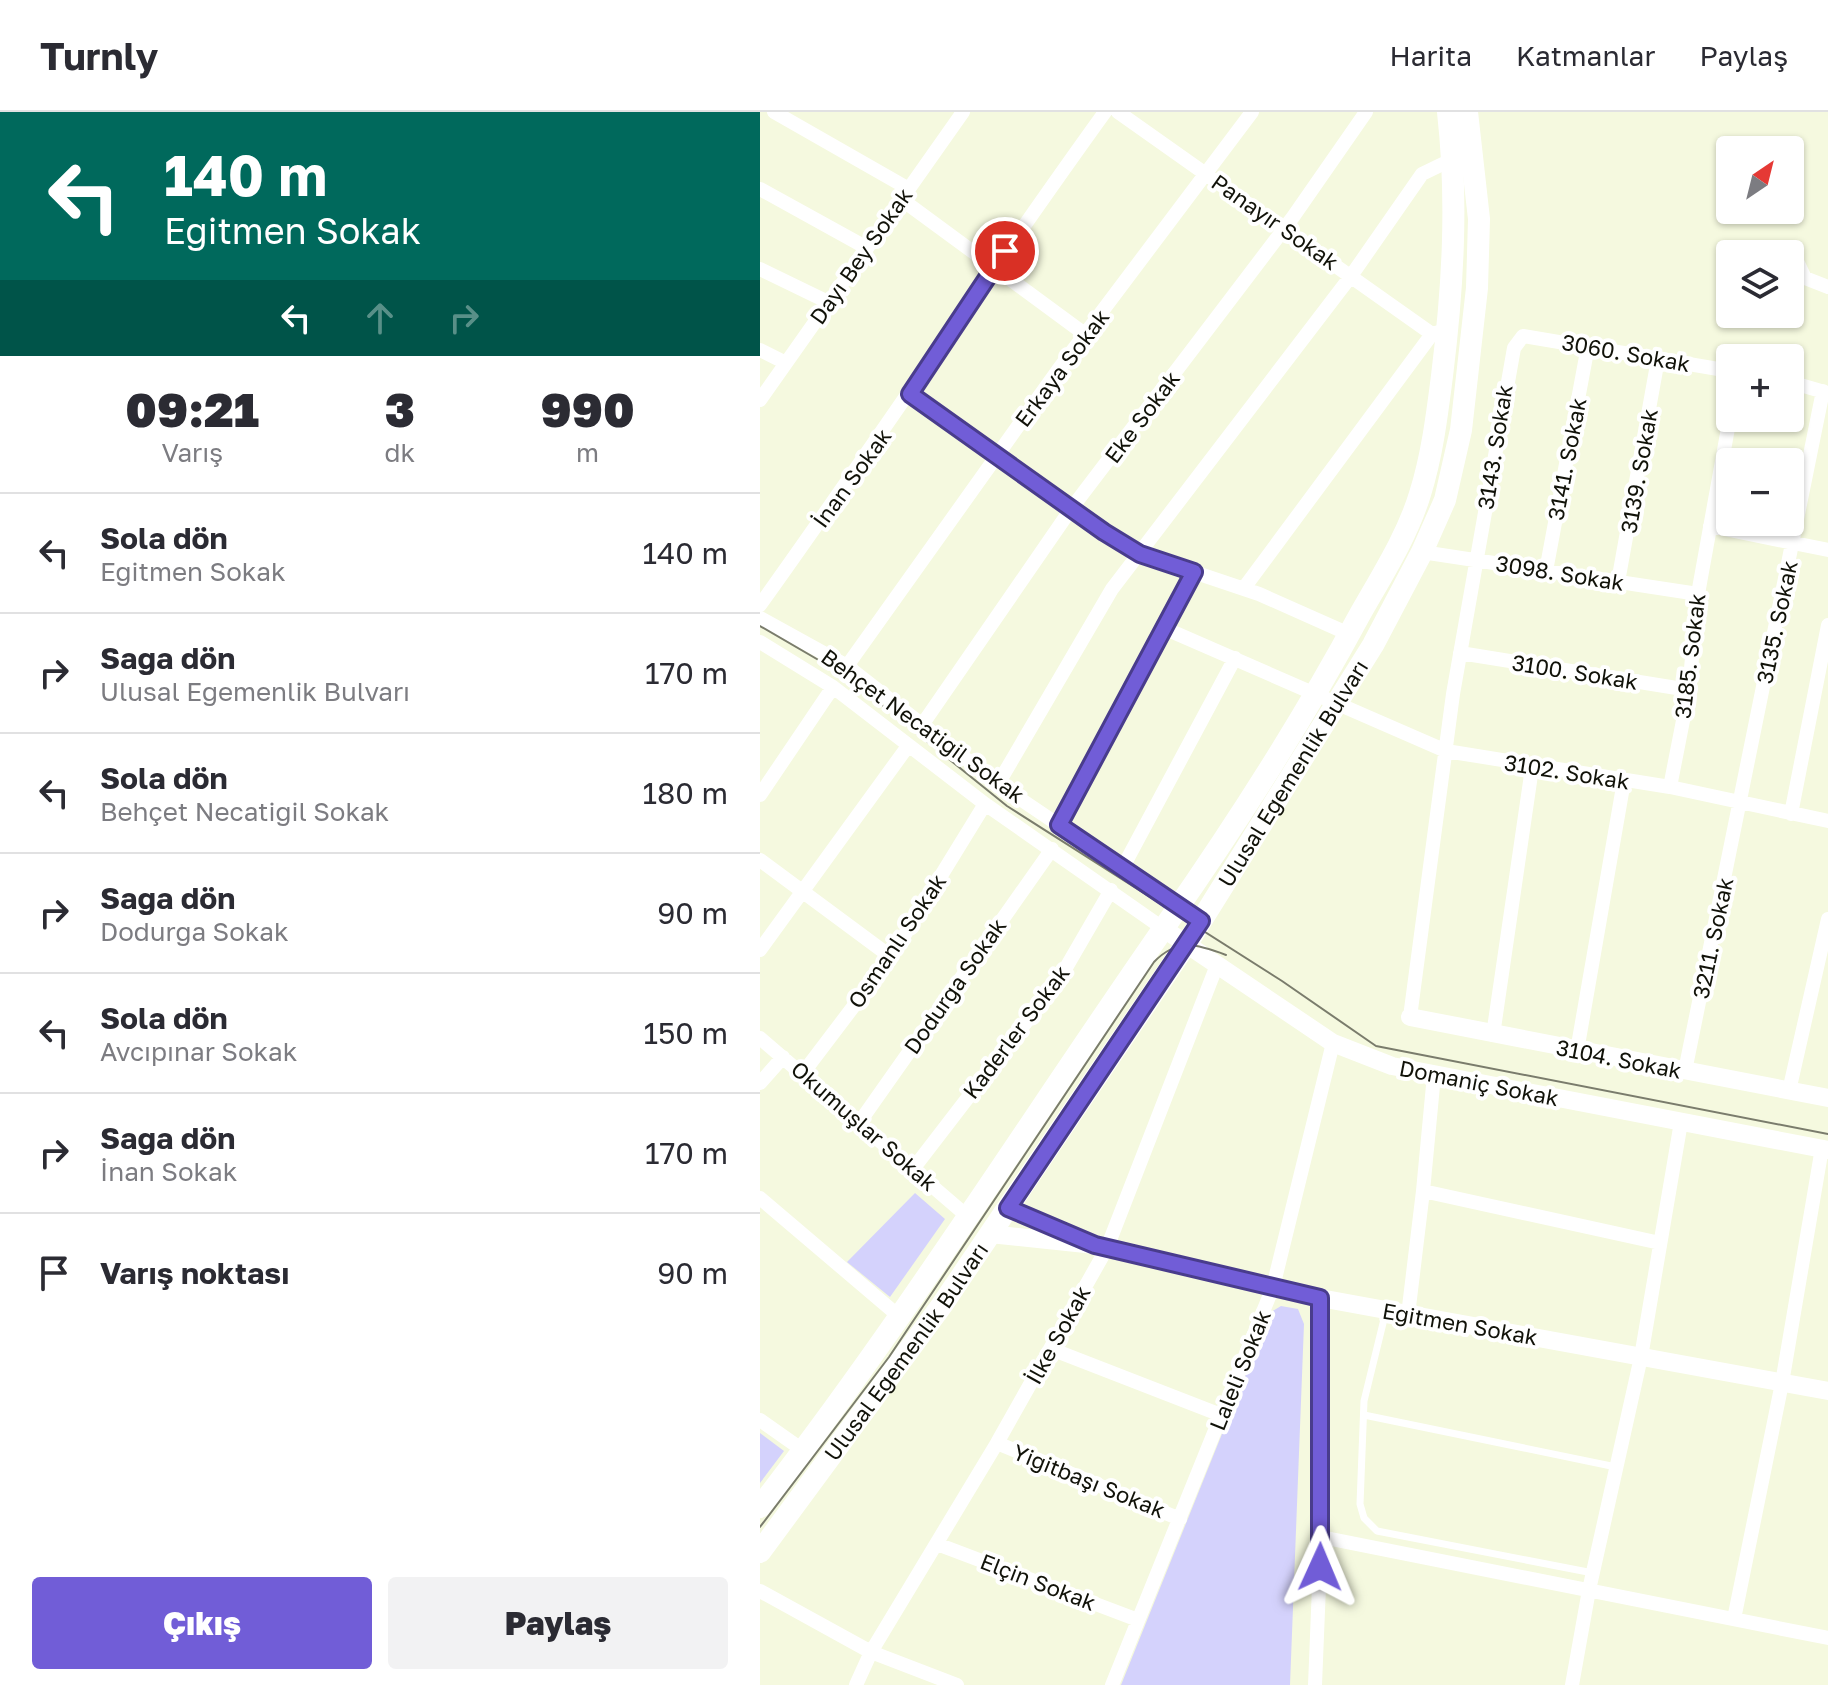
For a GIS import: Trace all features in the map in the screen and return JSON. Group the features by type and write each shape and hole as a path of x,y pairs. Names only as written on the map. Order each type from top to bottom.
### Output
{"main road":[{"name":"Ulusal Egemenlik Bulvarı","path":"760,1552 990,1234 1187,943 1326,699 1349,634 1419,498 1428,462 1440,332 1454,252 1453,159 1448,112"},
{"name":"Ulusal Egemenlik Bulvarı","path":"760,1507 901,1318 967,1216 1164,929 1326,699 1373,645 1422,552 1445,500 1461,430 1477,288 1479,219 1467,112"}],"street":[{"path":"774,112 905,194 1086,335"},
{"name":"Dayı Bey Sokak","path":"760,400 963,112"},
{"name":"İnan Sokak","path":"760,605 910,394 995,265 1105,112"},
{"name":"Panayır Sokak","path":"1118,112 1351,276 1440,332"},
{"name":"Erkaya Sokak","path":"847,666 996,457 1252,112"},
{"name":"Eke Sokak","path":"922,725 1071,509 1285,228 1366,112"},
{"path":"998,784 1112,589 1351,276 1422,174 1453,159"},
{"path":"760,189 867,248"},
{"path":"760,269 828,302"},
{"path":"1804,276 1828,287"},
{"path":"1244,588 1440,332"},
{"name":"3060. Sokak","path":"1523,336 1716,369"},
{"name":"3143. Sokak","path":"1410,1017 1460,653 1478,561 1509,360 1523,336"},
{"name":"3141. Sokak","path":"1546,571 1588,346"},
{"path":"760,350 786,363"},
{"name":"3139. Sokak","path":"1618,582 1658,359"},
{"path":"1804,386 1825,392"},
{"name":"3135. Sokak","path":"1740,805 1825,392"},
{"path":"910,394 996,457 1140,554 1244,588 1319,618 1349,634"},
{"name":"3185. Sokak","path":"1670,787 1689,690 1698,594 1727,432"},
{"path":"1710,526 1828,550"},
{"name":"3098. Sokak","path":"1422,552 1698,594"},
{"path":"1059,825 1194,572"},
{"name":"Behçet Necatigil Sokak","path":"760,618 847,666 998,784 1201,921"},
{"path":"1791,814 1828,625"},
{"name":"3102. Sokak","path":"1166,629 1446,751 1532,768 1670,787 1740,805 1828,821"},
{"path":"760,642 833,687 985,804 1164,929"},
{"name":"3100. Sokak","path":"1460,653 1689,690"},
{"path":"1122,869 1235,658"},
{"path":"760,795 833,687"},
{"path":"760,950 908,746"},
{"path":"1493,1035 1532,768"},
{"path":"1577,1051 1624,781"},
{"name":"Osmanlı Sokak","path":"803,1073 891,957 985,804"},
{"name":"3211. Sokak","path":"1685,1071 1740,805"},
{"name":"Dodurga Sokak","path":"859,1123 1052,849"},
{"path":"760,860 891,957"},
{"name":"Kaderler Sokak","path":"913,1169 1060,978 1111,890"},
{"path":"1789,1091 1828,919"},
{"name":"Domaniç Sokak","path":"1164,929 1333,1043 1392,1066 1825,1149"},
{"name":"İlke Sokak","path":"856,1685 871,1652 1051,1349 1101,1247 1217,965"},
{"name":"3104. Sokak","path":"1410,1017 1828,1098"},
{"name":"Okumuşlar Sokak","path":"760,1038 967,1216"},
{"name":"Laleli Sokak","path":"1112,1685 1273,1287 1333,1043"},
{"path":"760,1083 783,1057"},
{"path":"1408,1315 1434,1075"},
{"path":"1572,1685 1589,1590 1641,1357 1681,1122"},
{"path":"1734,1619 1825,1149"},
{"path":"1423,1191 1660,1243"},
{"path":"760,1198 901,1318"},
{"name":"Eğitmen Sokak","path":"1008,1208 1101,1247"},
{"name":"Eğitmen Sokak","path":"990,1234 1101,1247 1320,1298 1828,1391"},
{"path":"1315,1685 1321,1537 1320,1298"},
{"path":"1051,1349 1221,1415"},
{"path":"760,1420 804,1451"},
{"name":"Yiğitbaşı Sokak","path":"997,1443 1180,1519"},
{"path":"1321,1537 1828,1638"},
{"name":"Elçin Sokak","path":"937,1544 1138,1620"},
{"path":"760,1591 871,1652 957,1685"}],"lane":[{"path":"1386,1311 1364,1415 1360,1504 1364,1518 1377,1531 1593,1573"},
{"path":"1364,1415 1617,1467"}],"shaded area":[{"path":"915,1193 945,1219 890,1297 847,1262"},
{"path":"1281,1306 1298,1309 1304,1324 1290,1685 1121,1685 1271,1312"},
{"path":"760,1433 784,1451 760,1483"}],"tram line":[{"path":"760,626 846,676 1007,806 1282,981 1376,1046 1828,1134"},
{"path":"760,1527 889,1357 1154,962 1171,949 1188,945 1226,955"}],"route":[{"path":"1005,251 910,394 1104,532 1140,554 1194,572 1059,825 1201,921 1008,1208 1095,1245 1320,1298 1320,1567"}]}
